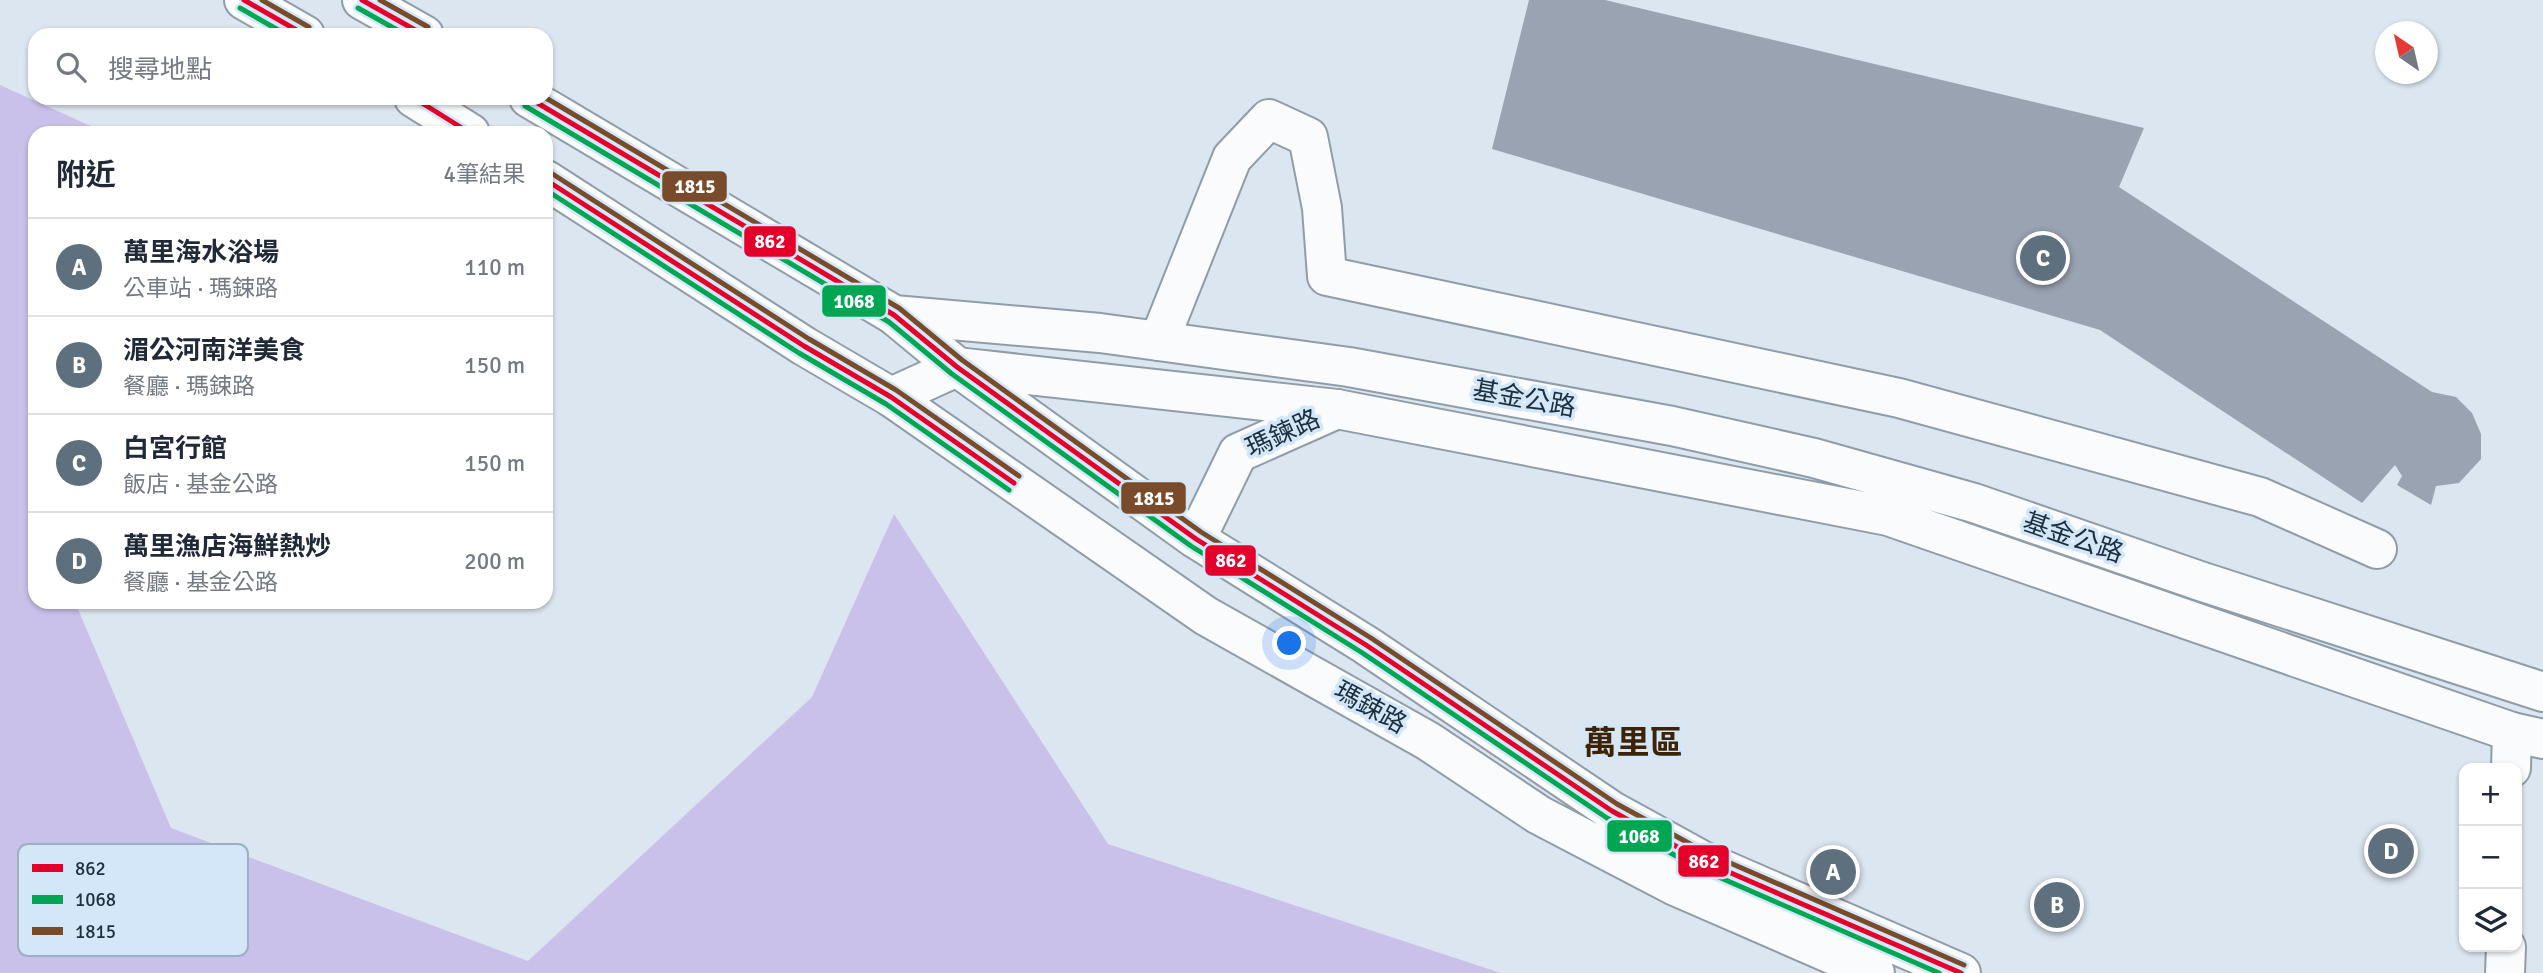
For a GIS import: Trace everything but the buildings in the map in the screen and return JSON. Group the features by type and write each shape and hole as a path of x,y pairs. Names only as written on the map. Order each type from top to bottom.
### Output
{"main road":[{"path":"244,0 293,28"},
{"path":"362,0 412,28"},
{"path":"425,105 459,126"},
{"name":"基金公路","path":"541,105 894,315 1100,333 1349,367 1672,426 1814,458 1974,503 2200,581 2543,692"},
{"path":"1158,341 1232,158 1269,119 1308,137 1322,208 1327,276 1899,398 2260,497 2377,549"},
{"path":"553,185 804,346 891,397 957,367"},
{"name":"瑪鋉路","path":"894,315 957,367 1196,539 1366,645 1612,811 1701,860 1962,973"},
{"name":"基金公路","path":"957,367 1338,409 1888,516 2522,747"},
{"name":"瑪鋉路","path":"891,397 1206,616 1429,741 1539,815 1672,885 1875,973"},
{"name":"瑪鍊路","path":"1196,539 1238,453 1338,409"},
{"path":"2505,973 2506,952"}],"shaded area":[{"path":"0,85 28,98 28,105 44,105 91,126 28,126 28,609 78,609 171,828 214,844 18,844 18,956 248,956 248,857 528,961 812,697 894,514 1108,844 1501,973 0,973"}],"transit line":[{"name":"862","path":"244,0 293,28"},
{"name":"1815","path":"262,0 309,27"},
{"name":"862","path":"362,0 412,28"},
{"name":"1815","path":"380,0 428,27"},
{"name":"1068","path":"240,8 275,28"},
{"name":"1068","path":"358,8 394,28"},
{"name":"1815","path":"553,102 899,308 962,360 1201,532 1371,638 1617,804 1705,852 1964,965"},
{"name":"862","path":"425,105 459,126"},
{"name":"862","path":"541,105 894,315 957,367 1196,539 1366,645 1612,811 1701,860 1961,973"},
{"name":"1068","path":"525,106 889,322 952,374 1191,546 1361,652 1607,818 1698,868 1939,973"},
{"name":"1815","path":"553,174 809,339 896,390 1019,476"},
{"name":"862","path":"553,185 804,346 891,397 1014,483"},
{"name":"1068","path":"553,195 799,353 886,404 1009,490"}],"place":[{"name":"白宮行館","path":"2043,258"},
{"name":"萬里漁店海鮮熱炒","path":"2391,851"},
{"name":"萬里海水浴場","path":"1833,872"},
{"name":"湄公河南洋美食","path":"2057,905"}],"district":[{"name":"萬里區","path":"1633,743"}]}
